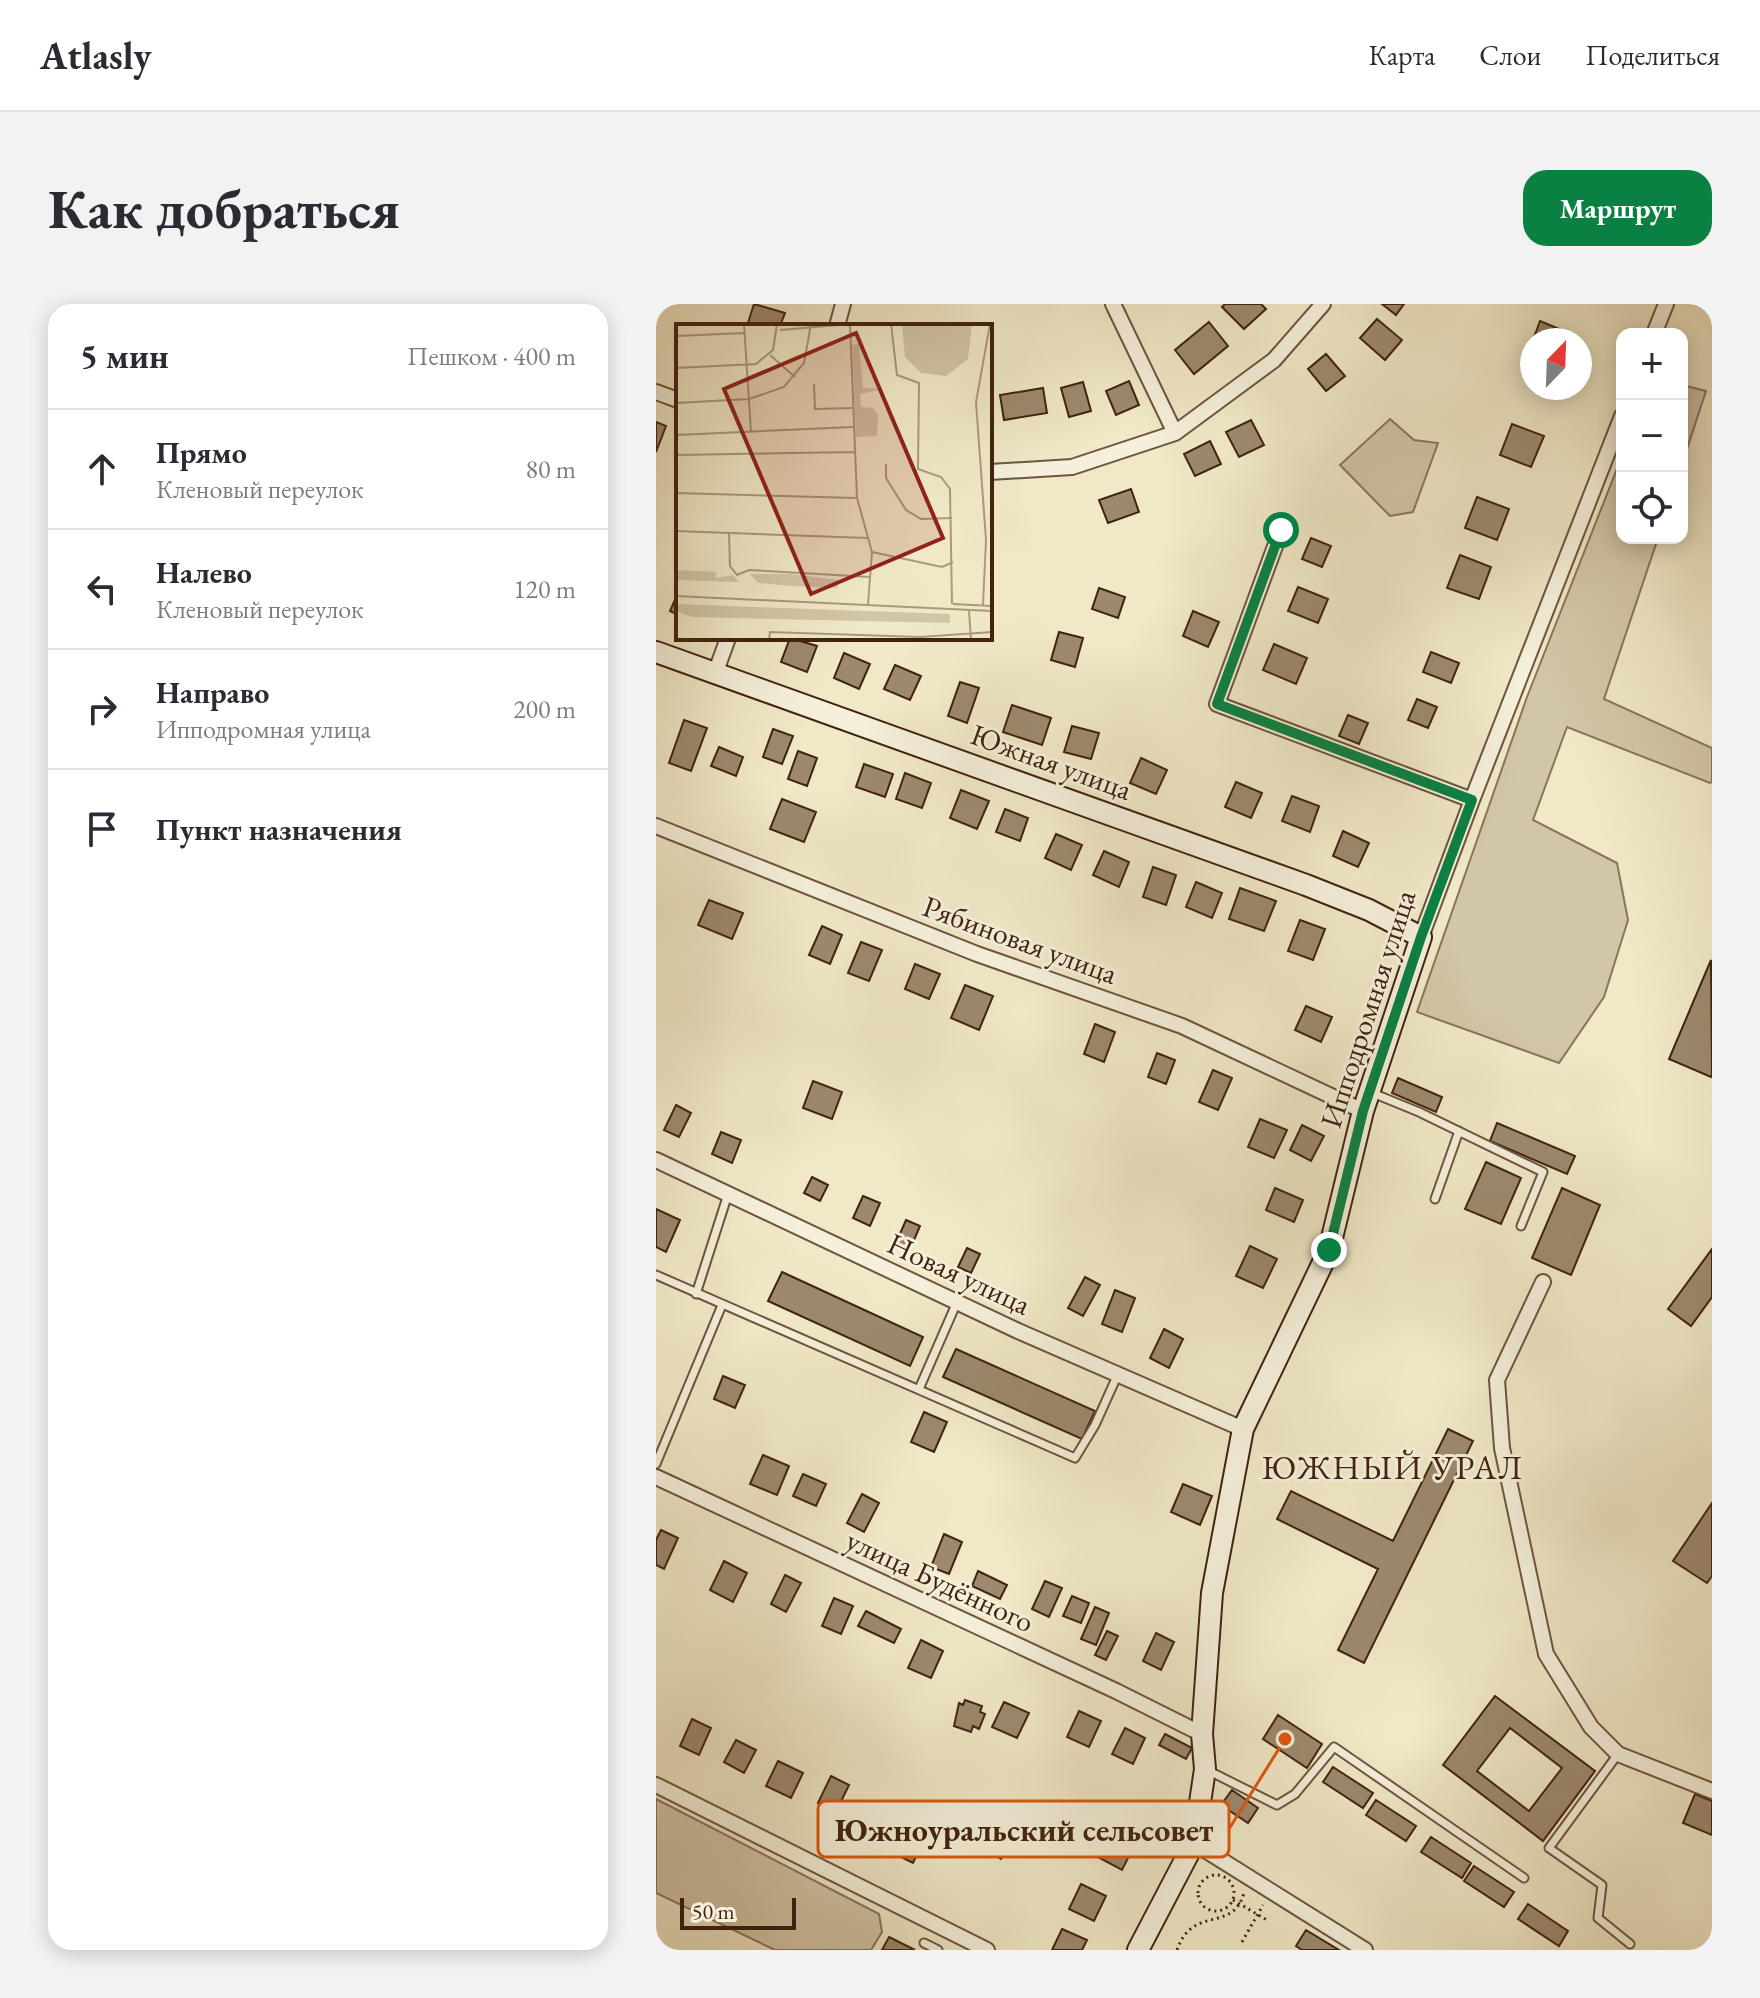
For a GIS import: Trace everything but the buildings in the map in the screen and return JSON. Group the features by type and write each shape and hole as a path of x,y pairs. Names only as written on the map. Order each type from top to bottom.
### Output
{"street":[{"path":"838,324 843,304"},
{"path":"1113,304 1175,433"},
{"path":"992,472 1072,467 1175,433 1274,360 1323,304"},
{"path":"1656,328 1666,304"},
{"path":"656,392 676,399"},
{"name":"Ипподромная улица","path":"1138,1950 1194,1843 1205,1769 1202,1734 1212,1593 1243,1429 1329,1250 1366,1102 1421,937 1616,431"},
{"path":"1281,530 1217,704 1472,800"},
{"path":"715,674 727,640"},
{"name":"Южная улица","path":"656,652 1306,885 1369,910 1421,937"},
{"name":"Рябиновая улица","path":"656,826 977,954 1182,1026 1366,1102"},
{"name":"Новая улица","path":"656,1160 957,1302 1243,1429"},
{"path":"1543,1282 1497,1380 1502,1448 1546,1654 1591,1727 1618,1754 1712,1791"},
{"name":"улица Будённого","path":"656,1477 1202,1734"},
{"path":"656,1785 987,1950"},
{"path":"1194,1843 1365,1950"}],"lane":[{"path":"1366,1102 1459,1131 1543,1172 1521,1226"},
{"path":"1435,1199 1459,1131"},
{"path":"696,1294 728,1194"},
{"path":"656,1275 1075,1458 1095,1425 1118,1374"},
{"path":"919,1389 957,1302"},
{"path":"656,1464 722,1305"},
{"path":"1205,1769 1277,1805 1295,1794 1334,1747 1524,1878"},
{"path":"1618,1754 1549,1848 1602,1885 1598,1918 1630,1944"},
{"path":"924,1943 938,1950"}],"path":[{"path":"1177,1950 1193,1925 1209,1918 1222,1918 1235,1911 1244,1895 1244,1886 1237,1870"},
{"path":"1233,1900 1225,1909 1208,1910 1200,1901 1198,1889 1204,1879 1222,1876 1231,1883 1233,1900 1267,1920"},
{"path":"1242,1942 1271,1891"}],"shaded area":[{"path":"1688,386 1706,391 1688,446"},
{"path":"1390,419 1414,440 1438,443 1413,512 1390,516 1340,465"},
{"path":"1616,471 1616,544 1656,544 1604,699 1712,748 1712,782 1567,727 1533,820 1617,863 1628,920 1604,997 1559,1063 1417,1012 1527,697"},
{"path":"656,1799 879,1914 882,1932 871,1950 775,1950 656,1893"}],"place":[{"name":"Южноуральский сельсовет","path":"1285,1739"}],"district":[{"name":"ЮЖНЫЙ УРАЛ","path":"1393,1467"}],"route":[{"path":"1281,530 1217,704 1472,800 1421,937 1363,1111 1329,1250"}]}
